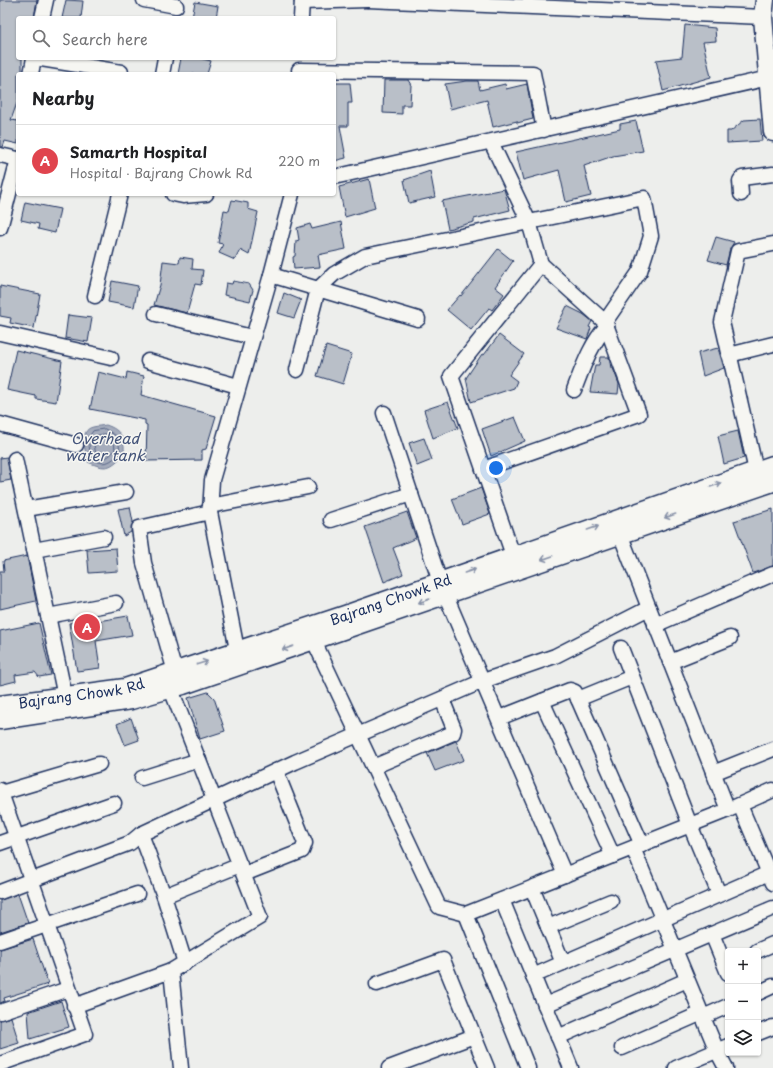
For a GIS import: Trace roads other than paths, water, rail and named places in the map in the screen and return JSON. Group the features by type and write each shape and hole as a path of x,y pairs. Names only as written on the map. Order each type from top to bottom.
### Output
{"street":[{"path":"42,16 46,0"},
{"path":"144,0 176,8"},
{"path":"301,16 302,1 368,0 764,9 769,48 773,132"},
{"path":"31,72 34,60"},
{"path":"46,60 120,72"},
{"path":"162,72 165,60"},
{"path":"299,67 533,73 544,130"},
{"path":"336,177 771,78"},
{"path":"483,469 640,414 606,324 541,264 529,222 491,142"},
{"path":"0,155 16,159"},
{"path":"0,228 16,167"},
{"path":"742,194 740,181 742,178 773,174"},
{"path":"95,296 120,196"},
{"path":"238,658 210,509 212,480 271,275 291,196"},
{"path":"298,370 318,289 334,274 365,256 644,198 651,236 640,271 588,352 574,390"},
{"path":"765,468 729,355 722,322 738,251 773,244"},
{"path":"515,562 451,376 541,264"},
{"path":"271,275 418,319"},
{"path":"156,314 252,337"},
{"path":"0,333 111,358"},
{"path":"729,355 773,344"},
{"path":"148,361 238,386"},
{"path":"384,413 443,588 565,875"},
{"path":"0,424 76,445"},
{"path":"16,459 66,703"},
{"name":"Bajrang Chowk Rd","path":"238,658 617,527 765,468"},
{"name":"Bajrang Chowk Rd","path":"617,527 773,482"},
{"path":"74,1006 171,971 260,917 199,760 170,678 144,563 139,528 210,509 308,487"},
{"path":"26,509 126,492"},
{"path":"331,520 411,494"},
{"path":"533,976 719,894 771,878 734,808 713,774 617,527"},
{"path":"34,550 104,537"},
{"path":"655,625 773,574"},
{"name":"Bajrang Chowk Rd","path":"0,720 170,678 238,658 313,639 443,588"},
{"path":"48,616 116,603"},
{"path":"0,892 130,843 141,834 276,770 483,681 555,656 649,608"},
{"path":"670,662 730,638"},
{"path":"313,639 439,907 466,914 772,792"},
{"path":"622,648 690,825 719,894"},
{"path":"578,699 632,677"},
{"path":"499,718 570,690 575,692 637,846 662,919 702,1015 722,1048 726,1068"},
{"path":"373,767 454,733 454,729 442,699"},
{"path":"542,701 613,856"},
{"name":"Bajrang Chowk Rd","path":"0,705 66,703"},
{"path":"713,774 773,749"},
{"path":"142,778 199,760"},
{"path":"0,1064 85,1034 2,799 99,764"},
{"path":"164,896 302,851 305,847 305,843 276,770"},
{"path":"0,843 114,803"},
{"path":"141,834 164,896 185,963"},
{"path":"532,888 563,963"},
{"path":"0,941 136,894"},
{"path":"502,900 571,1068"},
{"path":"548,927 611,901"},
{"path":"545,1005 773,908"},
{"path":"466,914 528,1068"},
{"path":"712,934 725,963"},
{"path":"761,949 773,944"},
{"path":"377,984 443,960 487,1068"},
{"path":"171,971 181,1068"},
{"path":"558,1037 687,980"},
{"path":"761,992 773,986"},
{"path":"0,1012 68,989"},
{"path":"622,1048 725,1007"},
{"path":"761,1032 773,1026"},
{"path":"389,1068 474,1036"},
{"path":"681,1067 722,1048"}],"water":[{"name":"Overhead water tank","path":"106,425 115,429 121,435 124,443 124,454 115,463 108,467 104,467 88,462 84,437 88,429"}],"place":[{"name":"Samarth Hospital","path":"87,627"}]}
